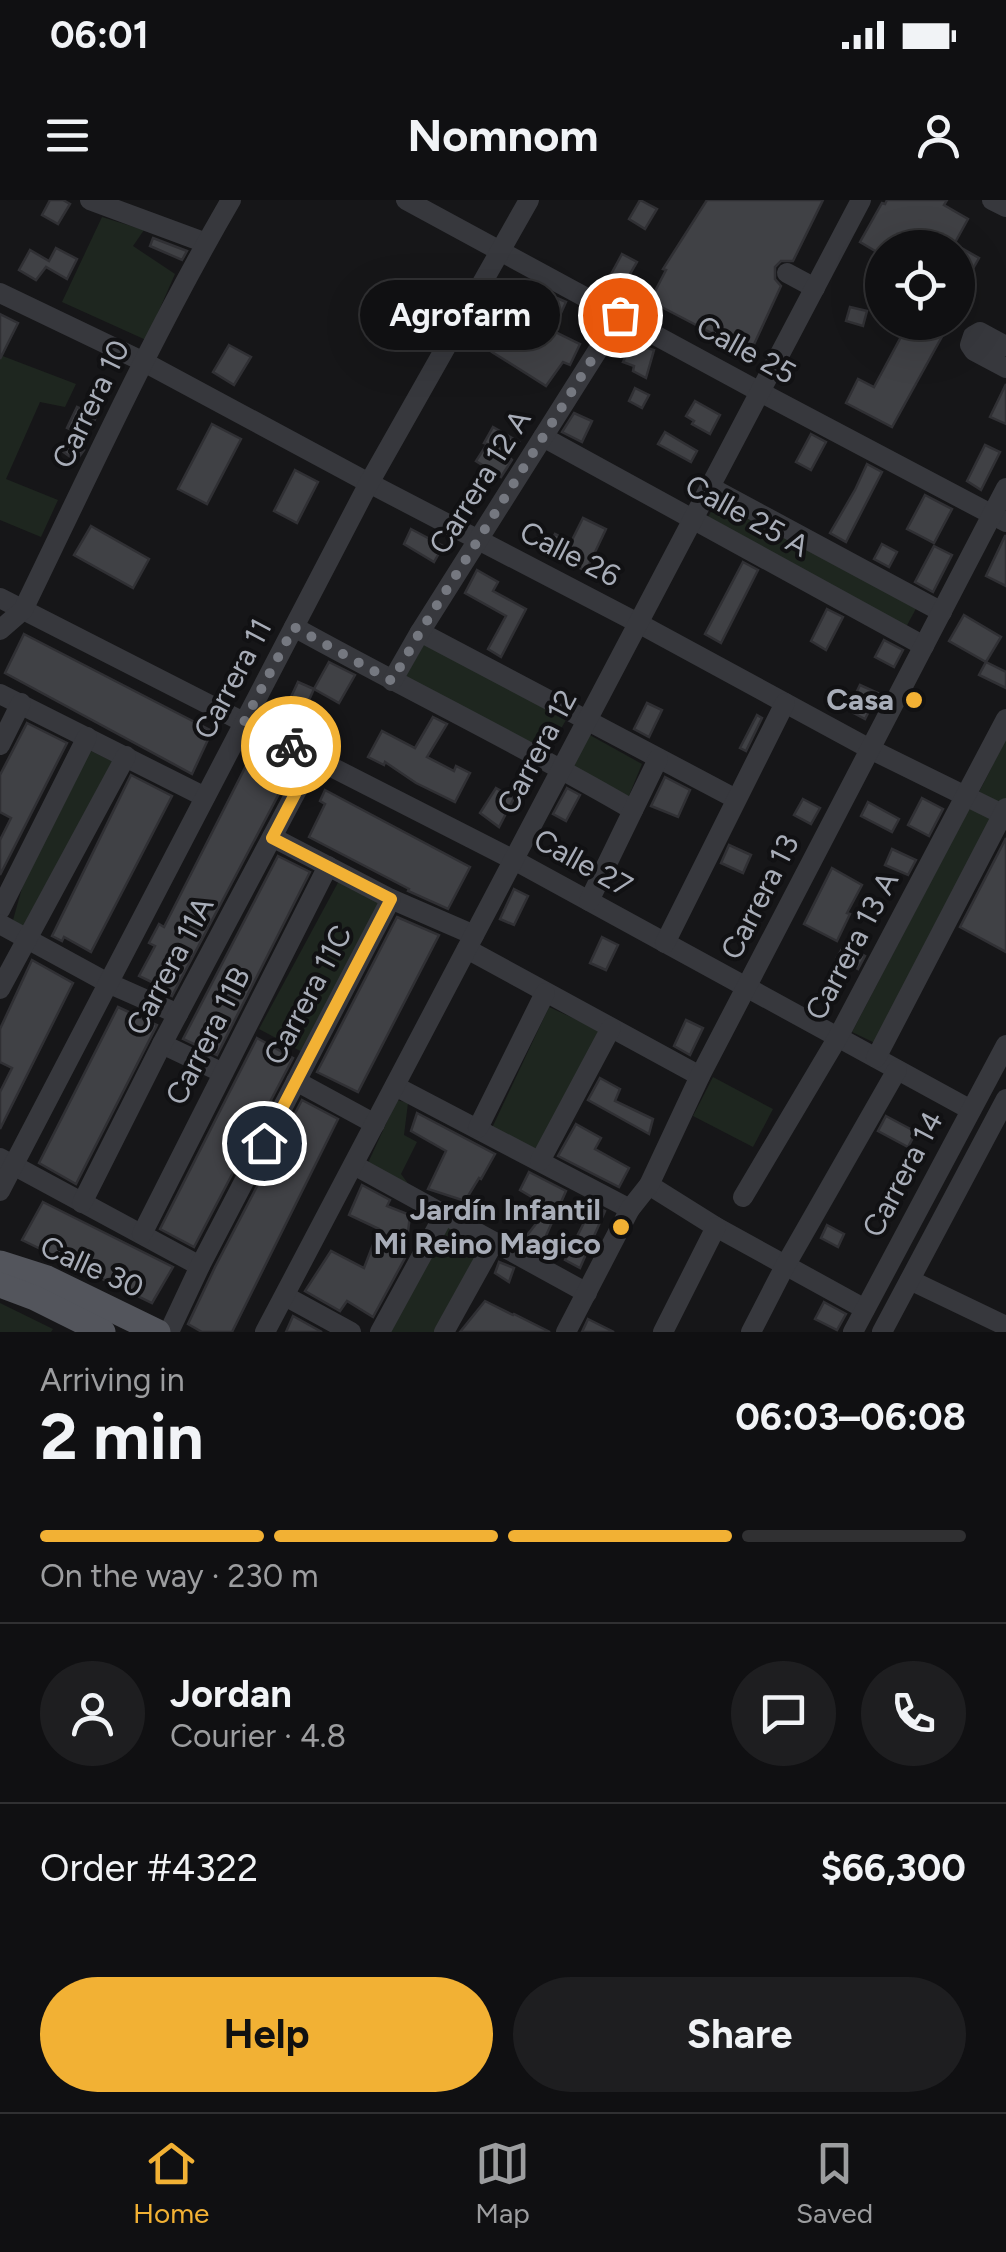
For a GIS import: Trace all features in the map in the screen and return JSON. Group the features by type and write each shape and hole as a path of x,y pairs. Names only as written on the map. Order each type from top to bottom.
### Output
{"main road":[{"name":"Calle 30","path":"0,1263 47,1278 158,1332"},
{"name":"Calle 30","path":"0,1285 36,1298 67,1324 103,1332"}],"street":[{"path":"90,200 206,243"},
{"name":"Carrera 10","path":"0,630 24,610 144,362 231,200"},
{"name":"Calle 25","path":"406,200 999,518"},
{"name":"Carrera 11","path":"0,1191 6,1162 108,983 369,484 529,200"},
{"name":"Carrera 12","path":"266,1332 861,200"},
{"path":"992,200 1006,207"},
{"path":"787,273 815,288"},
{"name":"Calle 26","path":"0,292 144,362 870,749 1005,813"},
{"name":"Carrera 12 A","path":"392,681 620,315"},
{"path":"1006,346 980,332 972,336 970,345 1006,368"},
{"name":"Calle 25 A","path":"543,437 924,646"},
{"name":"Calle 25 A","path":"710,487 942,612"},
{"name":"Carrera 13","path":"566,1332 630,1209 649,1186 700,1076 942,612 999,518 1006,488"},
{"name":"Calle 27","path":"0,598 514,860 971,1110"},
{"path":"294,627 633,810"},
{"path":"420,632 736,799"},
{"path":"0,694 205,798"},
{"path":"0,745 21,703"},
{"path":"665,943 785,704"},
{"name":"Carrera 13 A","path":"743,1197 838,1038 1006,719"},
{"path":"0,910 87,737"},
{"path":"0,988 126,756"},
{"name":"Carrera 11A","path":"82,1203 314,758"},
{"path":"589,901 658,759"},
{"path":"876,1058 1005,813"},
{"path":"272,838 470,942 546,993 700,1076"},
{"name":"Carrera 11B","path":"142,1234 328,866"},
{"name":"Carrera 11C","path":"169,1332 391,899"},
{"path":"0,924 108,983 178,1014"},
{"path":"478,1128 546,993"},
{"path":"540,1161 611,1028"},
{"path":"162,1044 222,1073"},
{"name":"Carrera 14","path":"853,1332 1006,1044"},
{"path":"751,1332 898,1070"},
{"path":"296,1082 375,1124"},
{"path":"395,1086 630,1209"},
{"name":"Carrera 14","path":"882,1332 1001,1121 1006,1099"},
{"path":"6,1162 200,1266"},
{"path":"354,1164 586,1293"},
{"path":"649,1186 865,1309"},
{"path":"380,1332 444,1215"},
{"path":"663,1332 716,1227"},
{"path":"444,1332 494,1242"},
{"path":"910,1280 1006,1326"},
{"path":"284,1296 352,1332"}],"shaded area":[{"path":"102,217 144,230 133,246 175,274 146,340 62,302"},
{"path":"0,355 76,384 65,407 40,402 6,479 58,500 41,537 0,520"},
{"path":"718,498 918,605 905,629 706,521"},
{"path":"425,643 566,720 547,753 404,679"},
{"path":"588,734 642,764 628,798 573,766"},
{"path":"1006,739 1006,801 1002,808 977,796"},
{"path":"87,749 116,763 28,929 13,920 22,888"},
{"path":"970,807 994,819 877,1044 852,1032"},
{"path":"341,877 385,898 304,1053 259,1029"},
{"path":"549,1007 599,1030 540,1153 491,1130"},
{"path":"713,1077 773,1109 753,1147 693,1116"},
{"path":"397,1100 408,1103 404,1135 417,1142 401,1174 412,1189 367,1165"},
{"path":"446,1219 490,1242 441,1332 383,1332"},
{"path":"0,1303 53,1329 0,1332"}],"building":[{"path":"50,200 70,204 58,224 42,215"},
{"path":"640,200 657,209 645,229 629,219"},
{"path":"707,200 823,200 793,261 781,261 775,267 775,279 781,286 750,353 650,301 666,270 663,269"},
{"path":"887,200 947,200 944,205 968,219 962,230 867,230 882,203"},
{"path":"153,238 187,251 182,260 150,246"},
{"path":"56,248 77,259 67,279 46,267 36,280 19,270 30,250 49,261"},
{"path":"622,254 637,262 623,286 609,278"},
{"path":"550,295 566,302 553,331 580,344 570,365 563,362 546,386 492,352 504,333 528,348"},
{"path":"850,307 865,311 863,326 846,321"},
{"path":"0,314 18,323 0,359"},
{"path":"899,340 940,340 892,427 846,403 858,379 874,387"},
{"path":"632,343 654,350 646,378 623,362"},
{"path":"229,345 251,357 234,385 213,372"},
{"path":"1006,384 1006,424 990,417"},
{"path":"635,388 649,395 642,408 629,401"},
{"path":"695,401 720,415 710,434 686,416"},
{"path":"77,407 90,413 94,408 99,411 76,461 62,451 76,432 67,428"},
{"path":"574,413 592,421 582,442 562,432"},
{"path":"212,424 241,439 207,504 178,489"},
{"path":"493,427 519,442 501,477 476,461"},
{"path":"665,432 697,451 691,462 658,444"},
{"path":"811,434 826,442 811,470 796,462"},
{"path":"985,445 1000,452 981,490 967,481"},
{"path":"867,464 882,472 846,542 830,533"},
{"path":"295,470 318,482 297,523 274,511"},
{"path":"925,495 952,509 934,543 907,529"},
{"path":"583,518 606,529 586,571 546,551 555,534 571,542"},
{"path":"91,526 149,559 133,588 74,555"},
{"path":"411,529 443,546 434,562 404,544"},
{"path":"1006,536 1006,586 986,576"},
{"path":"882,544 897,552 889,567 874,559"},
{"path":"934,546 952,555 933,592 915,582"},
{"path":"743,562 758,570 721,643 705,634"},
{"path":"477,570 498,582 493,591 526,609 501,657 488,649 506,616 465,593"},
{"path":"827,609 843,617 826,650 811,641"},
{"path":"964,615 1001,637 986,662 949,641"},
{"path":"24,634 212,731 192,774 5,673"},
{"path":"884,640 903,650 894,667 875,657"},
{"path":"329,662 355,675 339,703 314,689"},
{"path":"986,662 1006,672 1006,688 979,675"},
{"path":"298,682 314,689 300,720 284,712"},
{"path":"860,685 878,693 865,719 848,710"},
{"path":"647,703 662,710 649,737 634,729"},
{"path":"757,715 762,718 746,751 740,748"},
{"path":"433,717 447,724 427,757 454,771 456,766 470,773 455,802 385,762 384,765 368,757 382,731 415,748"},
{"path":"27,723 67,743 0,875 0,840 11,818 0,812 0,775"},
{"path":"254,750 291,771 172,996 139,976 155,946 149,943 159,924 164,927"},
{"path":"131,775 172,796 91,952 64,937 62,941 52,936"},
{"path":"665,777 690,790 678,817 651,806"},
{"path":"496,788 514,798 499,827 480,813"},
{"path":"567,788 580,795 566,821 553,814"},
{"path":"325,790 470,867 448,909 309,837 325,804 320,801"},
{"path":"922,798 943,809 929,836 908,825"},
{"path":"803,799 820,808 811,824 794,815"},
{"path":"868,802 899,819 892,832 861,816"},
{"path":"1006,838 1006,952 960,927"},
{"path":"729,845 751,855 743,873 721,863"},
{"path":"892,849 916,860 908,875 885,865"},
{"path":"278,856 310,872 217,1055 183,1039"},
{"path":"832,868 862,885 837,941 804,924"},
{"path":"514,889 528,896 514,925 500,919"},
{"path":"397,917 439,935 358,1092 317,1072"},
{"path":"602,937 618,945 606,970 590,963"},
{"path":"845,944 865,956 858,969 837,957"},
{"path":"32,960 73,983 0,1129 0,1092 12,1068 0,1062 0,1029"},
{"path":"118,1007 157,1025 76,1184 39,1163"},
{"path":"686,1020 703,1028 690,1055 674,1046"},
{"path":"257,1038 293,1058 194,1247 160,1229"},
{"path":"600,1078 620,1089 615,1101 653,1119 649,1134 588,1100"},
{"path":"302,1100 338,1119 232,1332 202,1332 188,1324"},
{"path":"417,1113 495,1154 465,1201 428,1189 446,1151 411,1131"},
{"path":"886,1116 916,1132 908,1147 878,1131"},
{"path":"576,1124 601,1138 595,1149 629,1168 619,1187 558,1156"},
{"path":"529,1172 566,1191 541,1247 524,1239 545,1205 520,1190"},
{"path":"362,1185 390,1200 387,1206 410,1215 405,1258 373,1317 347,1301 340,1311 305,1291 331,1251 364,1268 379,1229 349,1215"},
{"path":"43,1202 173,1267 152,1303 22,1240"},
{"path":"593,1205 605,1211 580,1268 565,1260"},
{"path":"827,1225 844,1234 838,1247 821,1238"},
{"path":"499,1262 514,1268 509,1282 495,1273"},
{"path":"485,1301 514,1314 550,1332 460,1332"},
{"path":"824,1302 846,1314 837,1330 815,1319"},
{"path":"293,1316 322,1332 286,1332"},
{"path":"588,1319 614,1332 582,1332"}],"way so far":[{"path":"291,746 244,722 294,627 392,681 620,315"}],"place":[{"name":"Agrofarm","path":"620,315"},
{"name":"Casa","path":"914,700"},
{"name":"Jardín Infantil Mi Reino Magico","path":"621,1227"}],"route":[{"path":"264,1143 391,899 272,838 314,758 291,746"}]}
